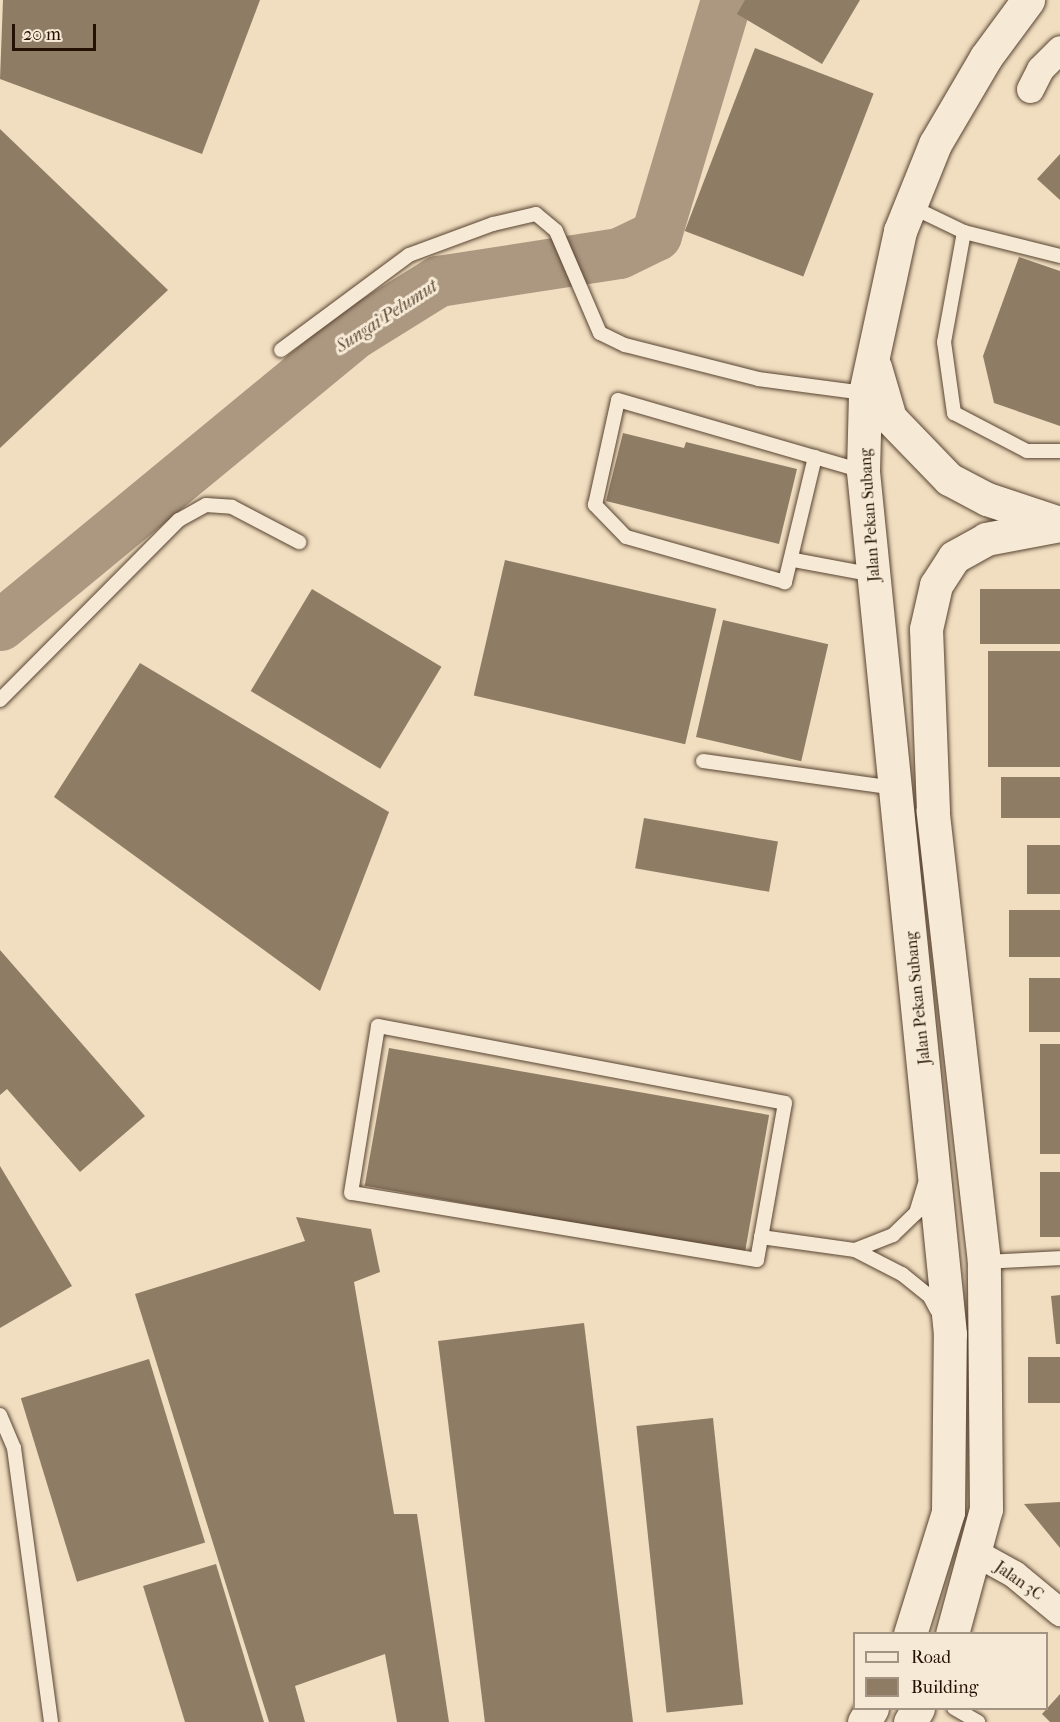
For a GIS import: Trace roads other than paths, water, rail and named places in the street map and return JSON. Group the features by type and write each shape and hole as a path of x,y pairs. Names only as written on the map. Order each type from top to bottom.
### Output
{"main road":[{"name":"Jalan Pekan Subang","path":"911,1632 948,1512 950,1334 898,788 864,471 865,393 900,231 935,144 986,57 1028,0"},
{"name":"Jalan Pekan Subang","path":"873,359 890,418 949,479 987,499 1060,524"},
{"name":"Jalan Pekan Subang","path":"953,1632 986,1509 984,1262 933,812 926,629 936,585 954,557 986,539 1060,524"}],"street":[{"path":"1030,89 1040,69 1060,49"},
{"name":"Jalan 3C","path":"976,1552 1014,1574 1060,1612"}],"lane":[{"path":"910,206 964,232 1060,256"},
{"path":"281,350 409,255 493,224 536,214 556,231 600,333 625,345 758,379 865,393"},
{"path":"964,232 944,342 954,413 1027,451 1060,452"},
{"path":"815,457 794,560 785,582 626,537 595,505 618,400 864,471"},
{"path":"0,700 179,520 206,505 232,507 298,542"},
{"path":"794,560 874,575"},
{"path":"703,761 898,788"},
{"path":"378,1026 785,1103 761,1237 757,1260 351,1193 378,1026"},
{"path":"855,1250 893,1235 916,1213 933,1156"},
{"path":"761,1237 855,1250 902,1274 930,1296 950,1334"},
{"path":"984,1262 1060,1258"},
{"path":"0,1415 14,1448 51,1722"},
{"path":"957,1710 978,1722"}],"waterway":[{"name":"Sungai Pelumut","path":"0,625 356,332 438,281 619,253 656,235 726,0"}]}
